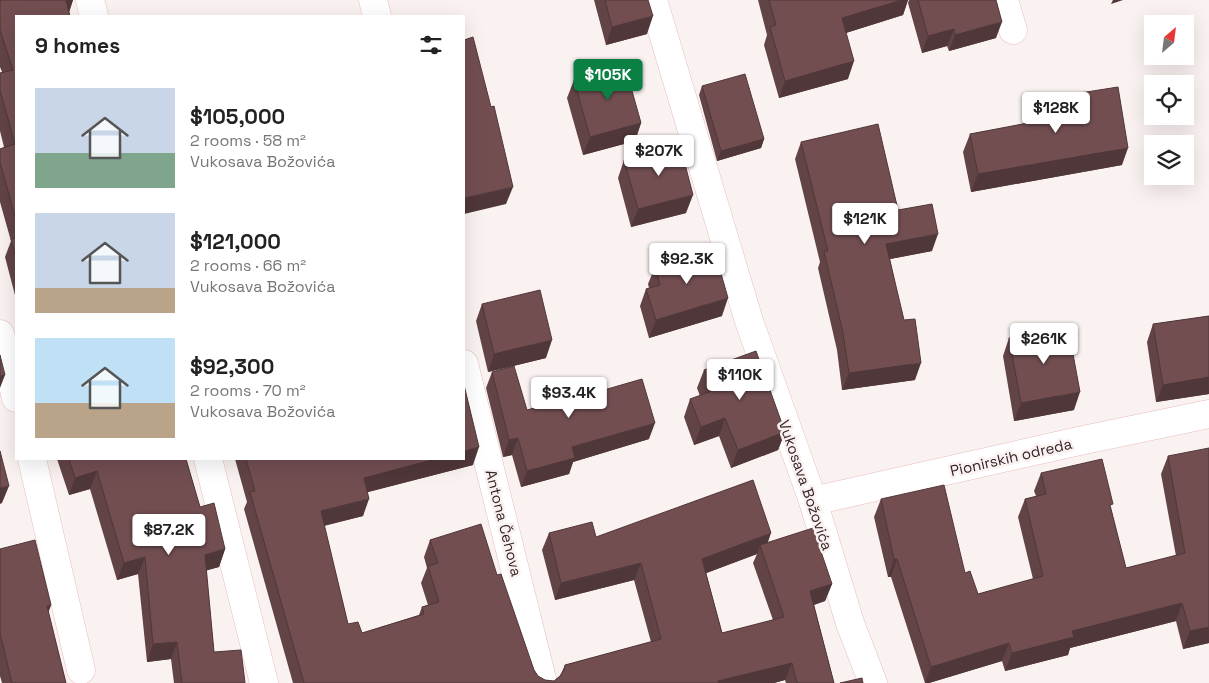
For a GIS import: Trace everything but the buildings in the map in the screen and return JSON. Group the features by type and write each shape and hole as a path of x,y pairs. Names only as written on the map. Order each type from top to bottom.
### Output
{"street":[{"path":"90,0 94,15"},
{"path":"373,0 377,15"},
{"name":"Vukosava Božovića","path":"653,0 734,273 813,501 850,623 874,683"},
{"path":"1004,0 1014,30"},
{"path":"0,334 15,394"},
{"name":"Antona Čehova","path":"465,368 543,683"},
{"name":"Pionirskih odreda","path":"813,501 1079,441 1209,414"},
{"path":"32,460 81,670"},
{"path":"208,460 264,683"}]}
